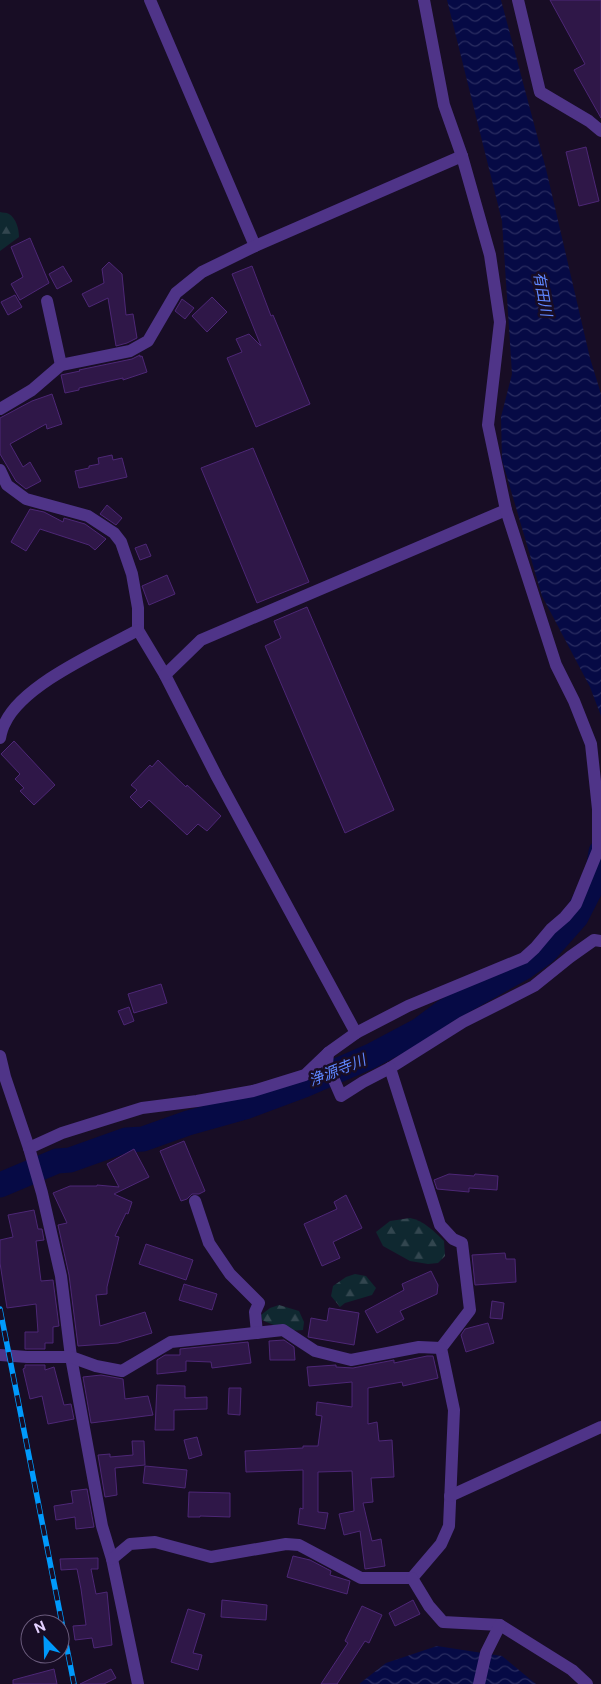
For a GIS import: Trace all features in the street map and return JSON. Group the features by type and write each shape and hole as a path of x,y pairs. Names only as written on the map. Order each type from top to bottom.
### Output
{"street":[{"path":"150,0 255,246"},
{"path":"29,1148 62,1133 142,1108 253,1091 305,1075 356,1033 408,1006 524,958 576,904 598,850 598,809 591,744 574,701 556,665 506,510 488,424 500,322 490,255 462,156 444,105 424,0"},
{"path":"518,0 540,92 589,121 601,131"},
{"path":"0,408 32,390 61,365 130,351 148,341 176,293 202,272 255,246 462,156"},
{"path":"47,301 61,365"},
{"path":"0,470 7,485 26,499 88,516 114,534 121,542 132,574 138,608 138,630 165,675 217,778 356,1033"},
{"path":"165,675 201,640 506,510"},
{"path":"0,738 5,723 19,704 52,676 138,630"},
{"path":"327,1058 341,1096 463,1022 534,986 594,940 601,941"},
{"path":"0,1056 42,1193 61,1276 71,1357 102,1526 112,1559 138,1684"},
{"path":"112,1559 130,1544 155,1542 211,1557 286,1544 300,1545 361,1578 412,1578 441,1544 449,1526 454,1410 441,1348 470,1310 462,1243 453,1239 440,1225 390,1068"},
{"path":"195,1201 210,1243 230,1274 258,1303 256,1312 257,1333"},
{"path":"0,1355 71,1357 96,1366 122,1371 171,1342 283,1330 316,1351 351,1360 419,1347 441,1348"},
{"path":"450,1496 601,1427"},
{"path":"412,1578 429,1606 444,1622 500,1625 572,1670 587,1684"},
{"path":"479,1684 486,1653 500,1625"}],"green space":[{"path":"0,212 8,213 14,218 18,227 19,237 0,251"},
{"path":"410,1218 433,1230 444,1241 445,1256 438,1263 428,1264 410,1261 383,1246 376,1232 390,1221"},
{"path":"355,1274 366,1276 376,1288 372,1295 345,1303 340,1307 331,1296 333,1286 346,1277"},
{"path":"279,1305 299,1311 304,1322 303,1330 287,1329 262,1320 261,1315 270,1308"}],"water":[{"name":"有田川","path":"447,0 501,0 546,169 590,358 601,394 601,716 590,687 542,596 502,460 501,417 512,374 502,221"},
{"path":"437,1646 502,1656 536,1684 359,1684 386,1663"}],"building":[{"path":"550,0 601,0 601,118 574,70 585,64"},
{"path":"586,147 599,201 579,206 566,152"},
{"path":"30,238 49,283 20,300 11,284 23,277 11,247"},
{"path":"109,262 122,274 126,315 133,314 137,338 116,346 108,298 89,307 82,294 104,283 102,269"},
{"path":"63,266 72,281 57,289 49,274"},
{"path":"252,266 271,316 273,315 310,404 256,427 227,358 242,352 236,339 249,334 261,346 232,274"},
{"path":"15,295 22,307 8,315 1,302"},
{"path":"212,297 227,312 207,332 192,316"},
{"path":"182,299 194,308 185,319 175,311"},
{"path":"140,355 147,372 123,380 123,378 65,393 61,375 132,359"},
{"path":"52,394 62,424 47,429 46,424 10,444 23,467 30,462 41,481 26,489 16,481 0,454 0,418 32,401"},
{"path":"253,448 309,582 257,603 201,468"},
{"path":"112,455 113,460 122,458 127,477 79,488 75,471 99,464 98,458"},
{"path":"107,505 122,518 116,525 100,514"},
{"path":"30,509 44,512 63,522 64,518 85,524 106,539 95,550 89,545 40,529 26,551 11,542"},
{"path":"146,544 151,556 140,560 135,548"},
{"path":"167,575 175,594 149,605 142,586"},
{"path":"307,607 394,810 345,833 265,646 281,638 274,621"},
{"path":"14,741 55,785 34,805 20,791 24,788 15,779 20,774 1,754"},
{"path":"158,760 186,787 187,785 221,816 207,831 198,824 187,835 149,800 141,808 130,797 137,790 131,785 150,765 152,767"},
{"path":"161,984 167,1003 134,1013 128,994"},
{"path":"129,1007 134,1021 124,1025 118,1011"},
{"path":"184,1141 205,1191 199,1194 192,1194 187,1199 181,1201 160,1151"},
{"path":"134,1149 149,1177 114,1194 132,1202 128,1214 126,1213 115,1236 119,1237 107,1294 96,1295 100,1326 145,1312 152,1333 118,1343 78,1346 69,1275 58,1225 67,1223 53,1193 70,1186 97,1185 119,1187 107,1164"},
{"path":"449,1174 498,1176 497,1190 469,1188 469,1192 437,1189 434,1180"},
{"path":"346,1195 362,1228 333,1242 340,1258 322,1266 304,1224 337,1209 334,1202"},
{"path":"34,1210 38,1229 42,1229 44,1240 36,1241 41,1281 53,1280 59,1326 53,1327 53,1343 45,1343 45,1349 25,1349 25,1332 38,1332 36,1304 7,1308 0,1263 0,1240 13,1237 8,1215"},
{"path":"146,1244 193,1260 186,1280 139,1264"},
{"path":"505,1253 506,1259 515,1259 516,1282 475,1285 472,1255"},
{"path":"431,1271 438,1285 437,1294 400,1311 404,1319 377,1333 365,1311 404,1290 402,1284"},
{"path":"184,1284 217,1294 212,1310 179,1300"},
{"path":"492,1301 504,1303 502,1319 490,1318"},
{"path":"329,1308 359,1313 354,1345 308,1337 311,1318 327,1321"},
{"path":"488,1323 494,1343 466,1352 461,1335 465,1329"},
{"path":"284,1340 294,1347 295,1360 270,1360 269,1341"},
{"path":"248,1342 251,1363 212,1368 211,1362 186,1361 186,1371 157,1374 157,1360 165,1355 180,1355 180,1349"},
{"path":"433,1356 438,1378 403,1386 402,1382 368,1388 368,1424 377,1422 379,1441 392,1440 394,1477 371,1478 373,1502 363,1503 372,1541 381,1539 385,1566 365,1569 360,1531 344,1535 339,1514 354,1511 352,1471 318,1472 318,1512 328,1513 325,1529 298,1524 300,1508 303,1509 303,1470 246,1472 245,1451 318,1446 322,1416 316,1415 317,1402 352,1407 352,1382 309,1386 307,1367 336,1365 336,1367 353,1368 394,1360 394,1363"},
{"path":"25,1365 45,1365 45,1370 54,1367 64,1405 71,1404 74,1419 48,1424 42,1396 30,1399 23,1369"},
{"path":"101,1375 123,1379 125,1399 148,1396 153,1415 91,1423 83,1377"},
{"path":"157,1385 185,1386 185,1398 207,1397 207,1409 174,1410 174,1430 155,1430"},
{"path":"229,1388 241,1388 240,1415 228,1414"},
{"path":"197,1437 202,1455 189,1459 184,1440"},
{"path":"132,1441 144,1441 145,1465 115,1468 117,1495 105,1497 98,1455 110,1454 110,1457 133,1455"},
{"path":"145,1466 187,1470 185,1488 143,1483"},
{"path":"87,1489 94,1527 76,1529 75,1517 56,1520 54,1506 73,1503 71,1491"},
{"path":"189,1492 230,1493 230,1517 188,1517"},
{"path":"293,1556 310,1560 331,1571 330,1575 350,1581 347,1594 287,1577"},
{"path":"98,1558 98,1569 91,1569 96,1594 107,1592 112,1645 94,1648 92,1638 75,1640 73,1626 86,1625 81,1589 77,1569 61,1570 60,1559"},
{"path":"222,1600 267,1605 266,1620 221,1617"},
{"path":"413,1600 420,1614 395,1626 389,1613"},
{"path":"362,1606 382,1615 369,1643 365,1641 337,1684 321,1684 348,1643 345,1641"},
{"path":"188,1609 205,1614 193,1653 202,1655 198,1670 171,1662"},
{"path":"54,1669 57,1684 13,1684 13,1680"},
{"path":"111,1669 116,1678 104,1684 80,1684"}],"waterway":[{"name":"浄源寺川","path":"0,1185 57,1161 70,1160 126,1140 143,1139 188,1123 245,1107 304,1085 371,1056 420,1030 444,1012 524,967 545,952 576,917 597,876 601,852"}],"railway":[{"path":"0,1309 74,1684"}]}
